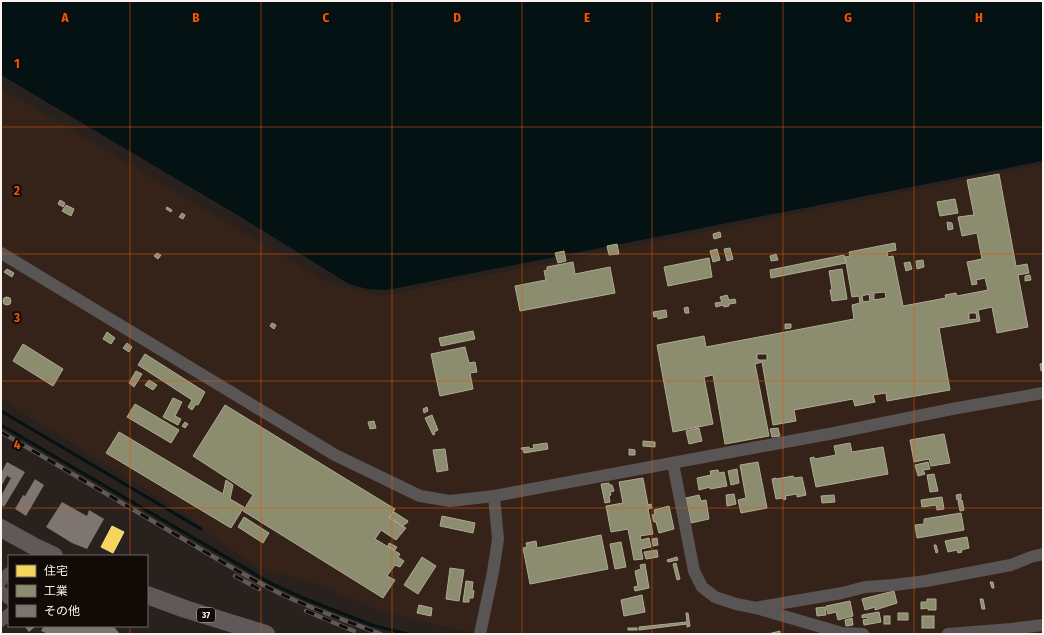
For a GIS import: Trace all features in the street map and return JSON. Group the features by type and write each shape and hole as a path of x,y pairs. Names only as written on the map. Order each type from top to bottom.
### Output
{"highway":[{"path":"1,528 32,552 48,555"},
{"name":"37","path":"148,594 185,609 266,634"}],"street":[{"path":"1,253 342,458 420,496 450,501 494,496 1043,393"},
{"path":"673,463 694,570 702,587 715,598 756,608 842,633 863,634"},
{"path":"480,634 493,572 498,539 494,496"},
{"path":"756,608 842,593 865,587 926,581 1011,565 1043,554"},
{"path":"1,591 8,599"},
{"path":"948,634 1043,625"}],"shaded area":[{"path":"1,1 1043,1 1043,161 387,290 367,289 349,284 239,216 1,75"},
{"path":"1,88 325,281 383,296 1043,164 1043,634 476,634 383,612 318,584 259,568 220,542 184,513 1,399"}],"building: 住宅":[{"path":"112,526 124,532 113,553 101,547"}],"building: 工業":[{"path":"999,174 1016,266 1027,264 1029,273 1018,275 1028,327 997,333 992,307 978,310 980,321 939,328 950,390 887,401 886,393 873,395 875,402 855,406 853,399 794,410 796,421 773,425 762,362 755,364 769,436 725,444 713,375 704,377 713,424 673,432 657,345 704,336 706,347 854,319 852,305 860,303 859,296 852,297 845,257 850,256 849,252 895,243 896,250 887,252 888,257 893,256 903,306 946,298 945,295 956,293 957,296 988,290 985,278 976,280 977,284 972,285 967,262 982,259 977,233 962,236 958,217 974,215 967,180","holes":["885,292 886,298 874,300 874,293","869,294 870,301 863,302 862,296","969,313 976,313 977,319 969,320","757,354 767,354 767,360 757,359"]},
{"path":"955,199 958,213 940,216 937,202"},
{"path":"60,200 65,203 63,207 58,204"},
{"path":"66,205 74,209 71,216 62,211"},
{"path":"167,207 172,210 171,212 166,209"},
{"path":"182,213 185,215 183,219 179,217"},
{"path":"947,222 952,223 953,229 948,230"},
{"path":"720,232 721,237 714,239 713,234"},
{"path":"617,244 619,254 609,255 607,246"},
{"path":"730,248 733,259 727,261 724,249"},
{"path":"717,249 720,260 713,262 710,251"},
{"path":"564,251 566,261 558,263 555,253"},
{"path":"157,253 161,255 158,259 154,256"},
{"path":"776,254 778,260 771,261 770,256"},
{"path":"844,255 846,263 771,278 770,270"},
{"path":"709,258 712,277 668,286 664,267"},
{"path":"923,260 924,267 917,269 916,261"},
{"path":"573,262 575,274 610,267 615,293 520,311 515,286 546,280 544,271 547,270 547,267"},
{"path":"910,262 912,269 906,271 904,263"},
{"path":"7,269 14,273 12,277 4,272"},
{"path":"842,269 847,299 832,301 829,271"},
{"path":"1030,275 1031,280 1025,281 1025,276"},
{"path":"727,295 729,300 735,299 736,303 729,304 729,306 724,307 723,305 716,307 715,303 722,302 720,297"},
{"path":"7,297 10,298 10,304 7,305 4,304 3,301 4,298"},
{"path":"688,307 689,313 685,313 684,308"},
{"path":"666,310 667,317 658,319 657,316 654,317 653,312"},
{"path":"272,323 276,325 274,329 270,326"},
{"path":"785,324 791,324 791,328 785,329"},
{"path":"473,331 475,339 441,346 439,338"},
{"path":"107,332 115,338 111,344 103,339"},
{"path":"127,343 132,347 129,352 123,348"},
{"path":"23,344 63,369 53,386 13,361"},
{"path":"465,347 469,363 475,362 477,372 470,373 473,389 440,396 431,354"},
{"path":"145,354 205,392 198,405 196,404 192,410 188,407 192,400 138,365"},
{"path":"1043,363 1043,370 1041,371 1040,364"},
{"path":"136,371 142,374 134,387 129,383"},
{"path":"149,380 157,385 153,390 145,385"},
{"path":"173,398 182,402 175,416 181,419 178,425 163,417"},
{"path":"135,404 179,430 171,443 127,417"},
{"path":"225,405 395,509 389,518 406,528 396,540 381,530 375,539 400,554 398,557 404,561 400,567 395,565 387,576 395,580 383,598 243,511 253,495 193,456"},
{"path":"427,407 428,411 424,413 423,409"},
{"path":"432,415 438,430 434,432 435,434 433,435 425,418"},
{"path":"374,421 376,428 370,429 368,422"},
{"path":"185,422 188,424 185,428 182,426"},
{"path":"699,428 702,441 689,444 686,431"},
{"path":"778,428 780,436 772,437 770,429"},
{"path":"119,432 223,494 226,480 233,485 230,499 244,507 231,528 106,453"},
{"path":"944,434 950,463 931,466 929,459 914,462 910,440"},
{"path":"643,441 655,442 655,447 643,446"},
{"path":"547,443 548,449 524,453 523,449 522,450 521,448 529,447 530,449 534,448 533,445"},
{"path":"850,443 852,452 883,447 888,474 816,487 810,458 814,457 815,459 836,455 834,446"},
{"path":"445,449 448,470 437,472 433,450"},
{"path":"629,449 635,450 635,455 629,455"},
{"path":"758,462 767,508 741,513 738,500 746,498 740,465"},
{"path":"928,462 930,469 923,470 925,474 918,476 915,465"},
{"path":"737,469 739,483 731,485 728,471"},
{"path":"718,470 719,473 724,472 727,486 710,489 710,487 699,490 697,478 711,475 710,471"},
{"path":"934,474 938,491 930,492 927,475"},
{"path":"793,476 794,478 802,477 806,495 797,497 797,494 785,496 786,499 784,500 783,498 776,499 772,479"},
{"path":"643,478 648,505 651,504 652,508 648,509 653,534 640,536 641,540 649,538 651,547 641,549 643,559 634,560 628,529 611,532 606,506 623,503 619,482"},
{"path":"609,483 609,485 612,485 614,491 610,492 610,502 605,503 601,484"},
{"path":"734,494 736,504 727,506 726,495"},
{"path":"961,494 961,499 957,500 956,495"},
{"path":"699,495 701,501 706,500 709,519 691,523 686,498"},
{"path":"834,495 835,502 822,503 821,496"},
{"path":"942,497 944,509 937,510 936,505 922,507 921,500"},
{"path":"962,500 964,510 960,511 958,501"},
{"path":"669,506 674,529 659,533 652,515 655,514 654,510"},
{"path":"394,512 408,521 407,523 402,526 390,517"},
{"path":"961,513 964,530 917,538 915,525 924,524 924,519"},
{"path":"442,516 475,523 473,533 440,526"},
{"path":"244,517 269,533 263,543 238,527"},
{"path":"601,535 608,569 530,584 523,548 527,547 526,543 536,541 537,548"},
{"path":"967,537 969,548 961,550 962,552 958,553 957,550 948,552 945,541"},
{"path":"657,538 658,545 653,546 652,539"},
{"path":"621,542 626,567 615,569 610,544"},
{"path":"389,543 397,547 395,550 388,546"},
{"path":"934,545 936,545 938,552 936,553"},
{"path":"657,550 658,557 646,559 644,552"},
{"path":"422,557 436,566 418,594 404,585"},
{"path":"677,557 678,560 668,562 667,560"},
{"path":"676,563 680,579 677,580 673,564"},
{"path":"645,564 649,588 635,591 634,587 638,586 635,571 641,569 640,565"},
{"path":"450,568 464,570 459,601 446,599"},
{"path":"466,581 473,582 473,598 469,598 469,602 463,602"},
{"path":"990,582 993,582 994,588 992,588"},
{"path":"894,591 897,603 875,610 875,607 865,610 862,599"},
{"path":"642,595 645,612 624,616 621,600"},
{"path":"927,599 936,599 936,610 928,610 928,608 921,609 921,602 927,602"},
{"path":"980,599 983,599 985,609 982,609"},
{"path":"850,601 853,616 838,620 836,612 828,614 826,606"},
{"path":"419,605 432,608 431,616 417,613"},
{"path":"825,607 826,615 817,616 816,608"},
{"path":"879,612 881,622 864,625 863,620 868,619 867,617 862,618 862,615"},
{"path":"686,613 688,613 690,626 687,627 687,624 639,630 639,627 687,622"},
{"path":"898,613 908,613 908,620 898,620"},
{"path":"884,616 890,616 890,624 884,624"},
{"path":"922,616 934,616 934,628 922,628"},
{"path":"852,618 853,625 846,626 845,620"},
{"path":"628,628 637,628 637,630 628,630"},
{"path":"780,631 780,634 768,634"}],"building: その他":[{"path":"7,462 25,472 4,507 1,505 1,496 11,478 7,476 2,485 1,473"},
{"path":"35,479 44,485 26,516 15,509"},
{"path":"62,502 87,516 89,510 104,519 87,549 72,543 46,527"},
{"path":"25,627 35,627 29,632"},
{"path":"43,627 113,627 120,634 48,634 41,631"}],"waterway":[{"path":"1,411 201,529"},
{"path":"1,425 272,584 372,625 407,634"}],"railway":[{"path":"1,432 264,586 347,622 381,634"},
{"path":"235,576 259,589"},
{"path":"306,611 354,631"}]}
